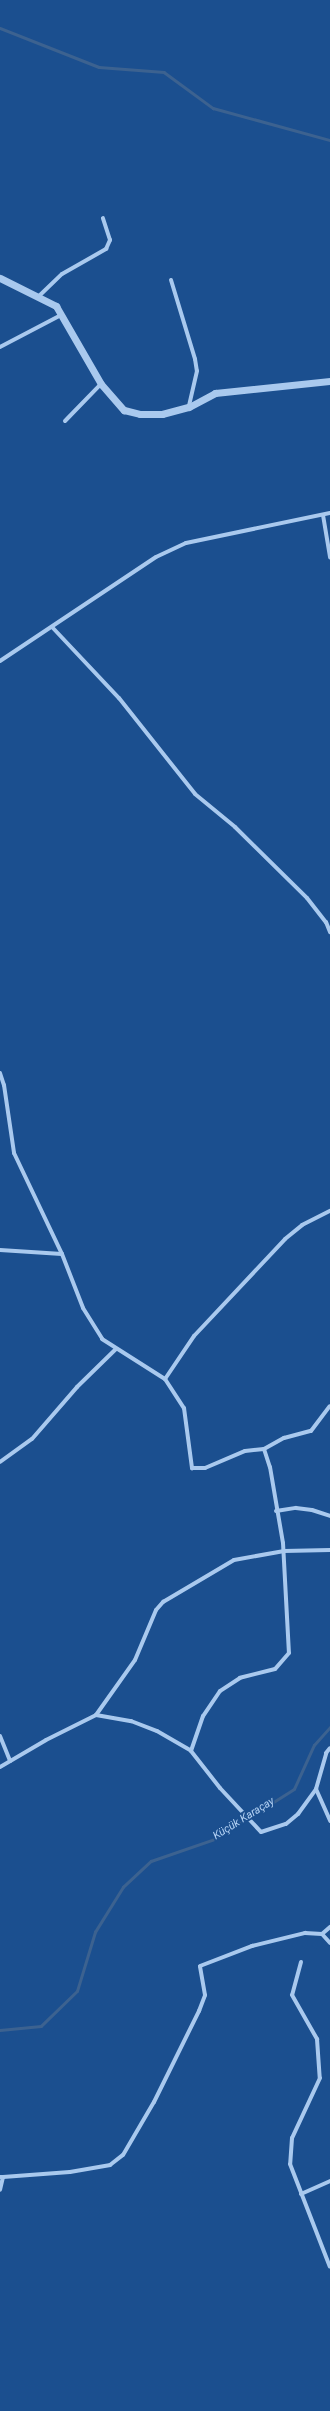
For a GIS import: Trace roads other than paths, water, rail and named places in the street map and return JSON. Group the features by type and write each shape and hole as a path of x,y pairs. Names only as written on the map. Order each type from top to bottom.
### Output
{"street":[{"path":"38,297 62,274 106,249 110,240 103,218"},
{"path":"0,278 56,306 101,384 112,399 124,410 130,412 140,414 162,414 189,407 215,393 330,381"},
{"path":"171,280 196,359 197,371 189,407"},
{"path":"0,347 61,316"},
{"path":"65,421 101,384"},
{"path":"0,661 2,658 52,627 156,557 186,543 330,513"},
{"path":"323,515 330,557"},
{"path":"52,627 119,698 195,794 236,827 307,898 326,922 330,932"},
{"path":"0,1073 4,1085 14,1153 29,1188 62,1254 83,1308 102,1339 165,1379 184,1408 192,1468 205,1468 245,1451 264,1449 284,1438 310,1431 330,1406"},
{"path":"165,1379 194,1336 285,1239 302,1225 330,1211"},
{"path":"0,1250 62,1254"},
{"path":"0,1462 32,1439 77,1387 116,1349"},
{"path":"191,1751 203,1716 220,1691 240,1678 275,1669 289,1653 284,1551 276,1511 270,1467 264,1449"},
{"path":"276,1511 296,1508 312,1510 330,1516"},
{"path":"0,1767 46,1740 96,1716 135,1660 156,1610 163,1602 234,1560 284,1551 330,1550"},
{"path":"96,1716 131,1720 157,1731 191,1751 220,1788 261,1832 286,1824 298,1814 316,1789 326,1753 330,1748"},
{"path":"0,1736 10,1761"},
{"path":"316,1789 330,1821"},
{"path":"0,2190 2,2177 70,2172 110,2165 123,2155 154,2102 199,2011 205,1995 200,1966 252,1946 305,1933 322,1934 330,1928"},
{"path":"322,1934 330,1943"},
{"path":"301,1962 292,1995 317,2039 320,2078 292,2138 290,2164 330,2267"},
{"path":"301,2194 330,2182"}],"waterway":[{"path":"0,28 99,67 164,72 213,108 330,140"},
{"name":"Küçük Karaçay","path":"0,2030 41,2026 77,1991 95,1932 123,1887 151,1861 215,1839 294,1789 314,1745 330,1727"}]}
